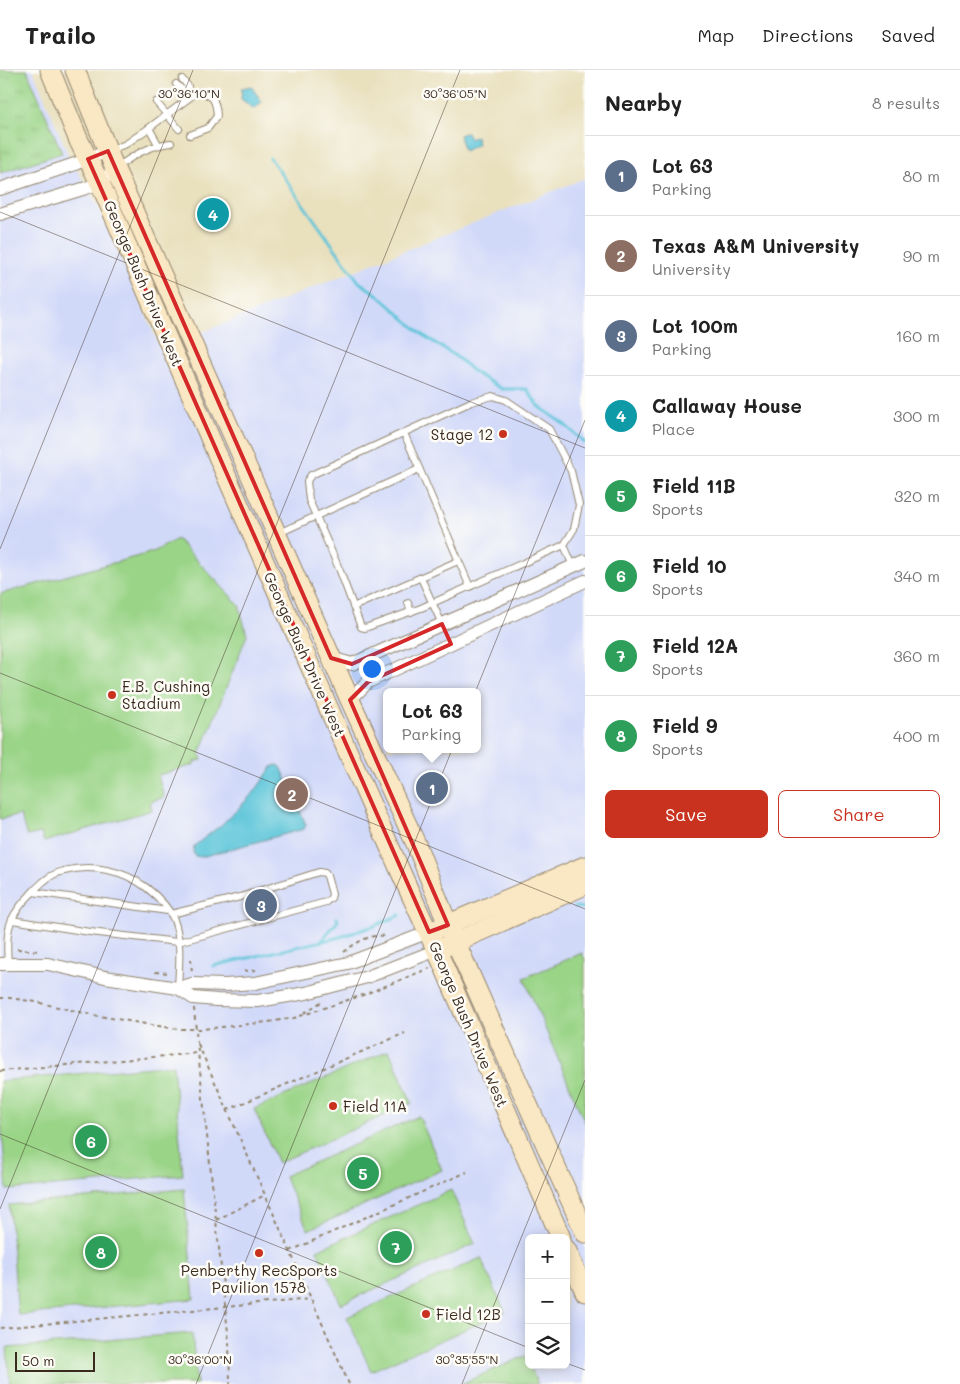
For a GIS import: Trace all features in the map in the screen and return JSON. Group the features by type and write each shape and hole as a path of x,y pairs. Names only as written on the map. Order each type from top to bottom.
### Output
{"main road":[{"name":"George Bush Drive West","path":"50,70 560,1234"},
{"name":"George Bush Drive West","path":"75,70 108,151 331,658 416,844 452,933 585,1233"},
{"path":"223,468 244,483 268,534 270,536 277,534"},
{"path":"437,950 452,933 585,866"},
{"path":"429,932 452,933 585,885"},
{"path":"570,1258 585,1292"}],"street":[{"path":"0,188 108,151"},
{"path":"0,214 100,183 116,169"},
{"path":"331,658 352,664 579,563"},
{"path":"350,700 368,682 585,581"},
{"path":"442,624 451,644"},
{"path":"178,988 192,984 225,985 255,983 348,963 429,932"},
{"path":"4,964 48,964 105,977 178,988 194,998 258,1001 306,993 367,977 437,950"}],"lane":[{"path":"179,82 188,86 189,94"},
{"path":"108,151 126,144 149,128 168,114 189,94 196,92 207,94 216,104 217,116 208,128 190,135"},
{"path":"156,102 179,129"},
{"path":"149,128 158,144"},
{"path":"116,169 130,158 158,144 172,143"},
{"path":"493,396 506,400 549,429 571,471 579,505 574,529 564,545 411,612 394,614 365,628 361,627 309,500 307,481 311,475 404,433 471,402 493,396"},
{"path":"404,433 470,587"},
{"path":"277,534 419,469"},
{"path":"564,545 579,563"},
{"path":"353,607 372,603 402,590 421,578 458,561"},
{"path":"421,578 442,624"},
{"path":"408,603 411,612"},
{"path":"4,964 7,938 12,920 20,905 41,884 54,874 76,868 102,868 124,874 140,883 154,894 169,912 176,928 178,942 178,988"},
{"path":"12,920 90,932 178,942 326,902 332,896 328,878 324,873 319,872 240,897 169,912 33,892"}],"path":[{"path":"340,954 364,939 374,936 388,937"},
{"path":"187,974 192,976 191,959"},
{"path":"244,971 258,970"},
{"path":"194,1007 226,1308 230,1384"},
{"path":"227,1110 405,1033"},
{"path":"197,1042 349,1384"},
{"path":"0,1070 198,1053"},
{"path":"290,1251 467,1172"},
{"path":"216,1220 265,1195"},
{"path":"0,1328 311,1300"}],"highlighted area":[{"path":"108,151 331,658 352,664 442,624 451,644 368,682 350,700 448,925 429,932 88,159"}],"shaded area":[{"path":"0,70 33,70 68,154 100,210 161,349 585,178 585,1384 0,1384"}],"green space":[{"path":"0,70 27,70 62,153 0,173"},
{"name":"E.B. Cushing Stadium","path":"177,539 239,605 247,635 200,754 202,760 194,762 194,765 158,775 164,797 150,802 152,810 44,842 41,833 27,836 20,815 0,819 0,594 153,552"},
{"path":"582,953 585,959 585,1123 524,978"},
{"name":"Field 11A","path":"389,1050 412,1103 278,1163 254,1109"},
{"path":"173,1065 183,1175 7,1190 0,1107 0,1081"},
{"path":"419,1116 442,1170 308,1230 284,1176"},
{"path":"184,1189 194,1299 18,1315 9,1205"},
{"path":"451,1190 475,1244 341,1304 317,1250"},
{"name":"Field 12B","path":"481,1258 505,1312 371,1371 347,1317"},
{"path":"192,1333 197,1384 10,1384 7,1348"},
{"path":"525,1356 525,1369 531,1369 538,1384 461,1384"}],"water":[{"path":"251,86 262,102 254,109 241,99 242,88"},
{"path":"467,132 470,139 476,136 478,144 464,151 459,135"},
{"path":"276,765 282,769 306,825 304,829 201,857 195,856 193,852 194,846 237,810 255,791 272,767"}],"waterway":[{"path":"270,158 359,282 378,295 423,335 458,358 475,373 502,389 527,389 538,406 564,424 585,443"},
{"path":"575,907 585,908"},
{"path":"213,966 340,937 400,915"},
{"path":"321,941 338,921 337,918"}],"place":[{"name":"Callaway House","path":"213,214"},
{"name":"Stage 12","path":"503,434"},
{"name":"E.B. Cushing Stadium","path":"112,695"},
{"name":"Lot 63","path":"432,788"},
{"name":"Texas A&M University","path":"292,794"},
{"name":"Lot 100m","path":"261,905"},
{"name":"Field 11A","path":"333,1106"},
{"name":"Field 10","path":"91,1141"},
{"name":"Field 11B","path":"363,1173"},
{"name":"Field 12A","path":"396,1247"},
{"name":"Field 9","path":"101,1252"},
{"name":"Penberthy RecSports Pavilion 1578","path":"259,1253"},
{"name":"Field 12B","path":"426,1314"}]}
